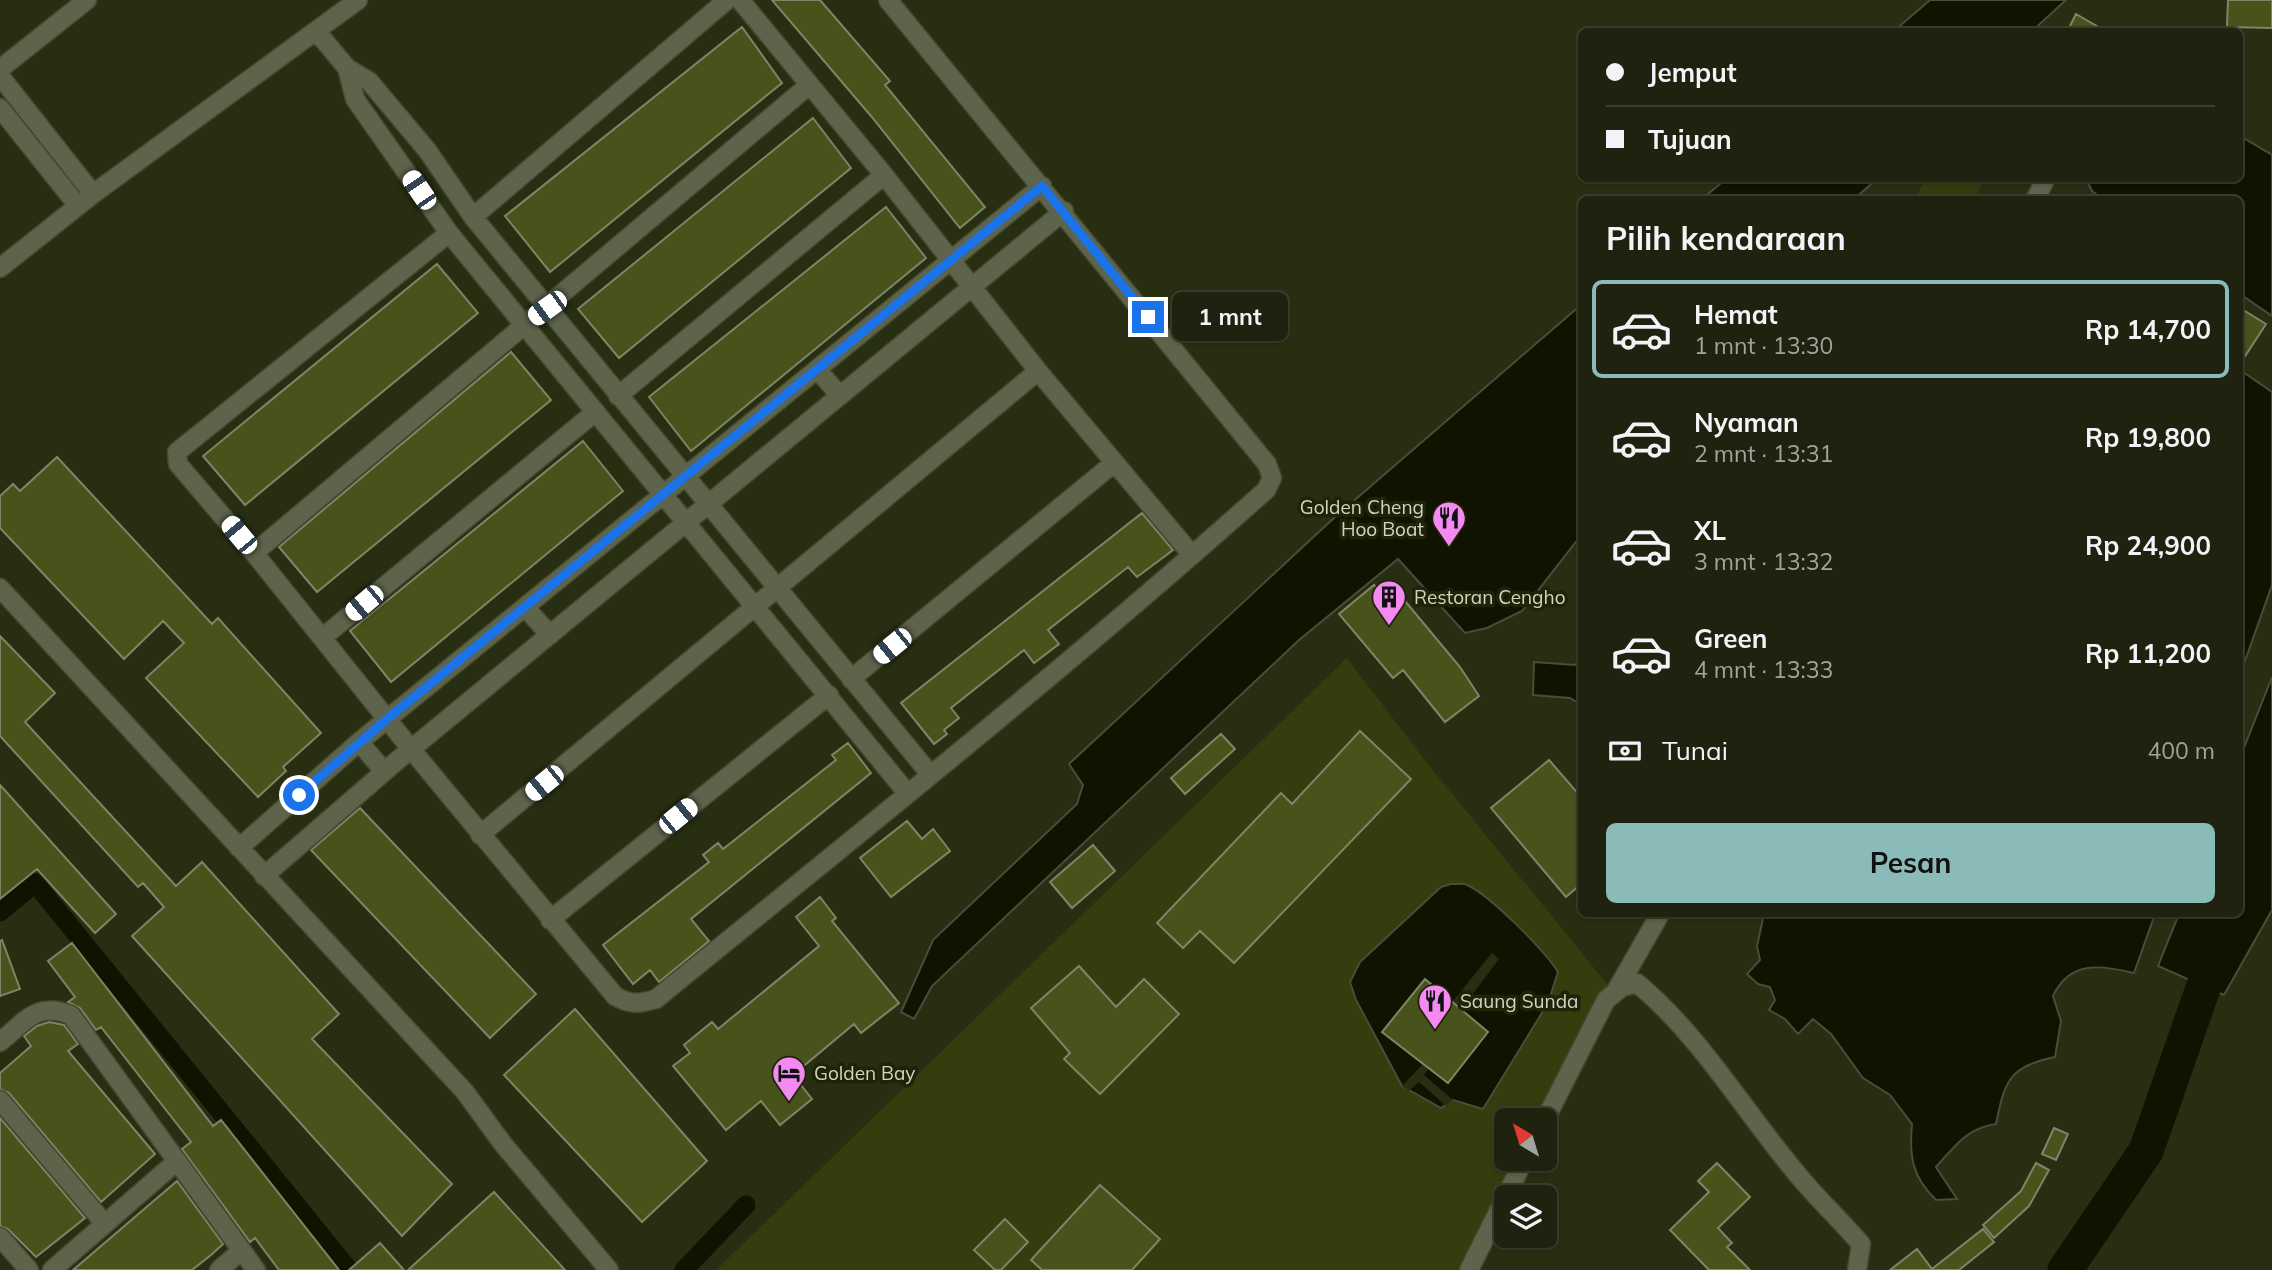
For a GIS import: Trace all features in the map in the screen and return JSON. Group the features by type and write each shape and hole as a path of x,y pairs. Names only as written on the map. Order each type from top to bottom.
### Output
{"street":[{"path":"0,69 88,0"},
{"path":"0,268 93,194 358,0"},
{"path":"473,217 727,0"},
{"path":"740,0 808,86 884,175 1038,372 1192,555"},
{"path":"449,233 175,456 178,464 254,553 550,920 615,996 627,1003 639,1004 656,999 908,794 1192,555 1266,490 1272,478 1267,464 888,0"},
{"path":"317,32 346,68 369,81 427,150 473,217 930,774"},
{"path":"346,68 355,99 449,233 908,794"},
{"path":"0,76 93,194"},
{"path":"254,553 808,86"},
{"path":"0,108 78,206"},
{"path":"405,168 427,150"},
{"path":"618,396 884,175"},
{"path":"239,848 359,742 1042,186"},
{"path":"264,876 384,771 687,524 1063,211"},
{"path":"817,369 840,396"},
{"path":"480,835 757,608 1038,372"},
{"path":"322,638 594,413"},
{"path":"851,679 1114,463"},
{"path":"0,588 465,1093 503,1144 609,1270"},
{"path":"525,607 550,635"},
{"path":"550,920 829,695"},
{"path":"359,742 384,771"},
{"path":"1551,1108 1611,995 1658,917"},
{"path":"1611,995 1637,983 1676,1018 1803,1181 1861,1244 1857,1270"},
{"path":"0,1042 44,1008 54,1008 71,1015 256,1270"},
{"path":"0,1100 105,1224"},
{"path":"52,1270 177,1161"},
{"path":"1468,1270 1518,1171"},
{"path":"0,1237 29,1270"},
{"path":"219,1270 241,1251"}],"green space":[{"path":"1923,182 1983,182 1976,196 1917,195"},
{"path":"1347,658 1423,758 1608,985 1545,1108 1494,1108 1494,1171 1514,1171 1507,1185 1494,1185 1494,1211 1464,1270 716,1270"}],"shaded area":[{"path":"1930,0 2066,0 2035,28 1897,28"},
{"path":"2243,138 2272,155 2272,316 2243,296 2243,196 2099,196 2092,191 2088,182 2243,182"},
{"path":"1722,182 1874,182 1857,196 1706,196"},
{"path":"1578,307 1578,539 1522,611 1487,628 1465,633 1398,559 1299,640 932,986 914,1019 901,1012 933,940 1077,804 1083,785 1069,764 1335,517"},
{"path":"2243,372 2272,392 2272,585 2243,667"},
{"path":"1534,662 1575,665 1578,662 1578,703 1570,698 1533,695"},
{"path":"2272,677 2272,910 2224,995 2158,966 2178,917 2243,917 2243,750"},
{"path":"1451,884 1467,885 1489,900 1530,938 1558,972 1548,1003 1483,1109 1453,1100 1441,1108 1402,1086 1356,1000 1350,982 1360,962 1441,887"},
{"path":"1763,917 2154,917 2134,973 2110,968 2088,968 2068,976 2060,984 2053,996 2061,1021 2055,1057 2018,1071 2006,1086 1996,1124 1969,1134 1936,1167 1957,1199 1936,1200 1928,1191 1914,1165 1912,1124 1890,1095 1863,1078 1831,1034 1813,1019 1798,1034 1785,1019 1769,1010 1775,1000 1770,987 1758,984 1747,974 1760,960 1757,946"}],"pier":[{"name":"Saung Sunda","path":"1492,953 1499,959 1460,1011 1488,1032 1448,1083 1429,1068 1424,1075 1453,1100 1446,1106 1419,1082 1409,1091 1402,1086 1423,1064 1428,1036 1413,1056 1382,1032 1425,979 1453,1001"}],"building":[{"path":"772,0 820,0 890,81 885,85 985,207 960,228 871,116"},
{"path":"2228,0 2272,0 2272,28 2227,27"},
{"path":"2076,14 2100,28 2069,28"},
{"path":"742,27 782,83 550,272 505,216"},
{"path":"813,118 851,168 619,358 578,309"},
{"path":"886,207 926,258 691,451 649,397"},
{"path":"437,264 478,313 245,505 203,456"},
{"path":"2243,310 2266,324 2243,359"},
{"path":"511,352 551,400 317,592 279,547"},
{"path":"583,441 623,491 391,682 350,631"},
{"path":"57,457 212,624 218,618 321,733 283,767 286,771 258,797 146,678 184,643 163,621 124,659 0,528 0,496 13,484 20,491"},
{"path":"1142,513 1173,550 1137,577 1128,567 1048,630 1059,644 1034,663 1024,650 951,708 959,718 944,730 947,734 934,744 901,703"},
{"name":"Restoran Cengho","path":"1374,585 1385,597 1395,589 1460,667 1479,696 1445,722 1403,670 1393,678 1339,614"},
{"path":"0,636 55,693 25,722 176,886 202,862 339,1014 312,1039 452,1184 402,1236 132,936 164,907 143,883 138,887 0,736"},
{"path":"1360,731 1411,779 1234,963 1200,931 1183,948 1157,923 1281,793 1292,804"},
{"path":"1221,734 1235,749 1185,794 1171,778"},
{"path":"848,743 871,773 691,919 709,941 659,982 650,970 633,984 603,945 709,862 703,855 718,843 723,849 836,760 832,755"},
{"path":"1549,760 1578,793 1578,886 1566,897 1491,808"},
{"path":"0,785 116,914 95,933 37,869 0,899"},
{"path":"360,808 536,994 490,1038 311,850"},
{"path":"907,821 922,839 933,829 950,851 891,897 860,858"},
{"path":"1093,845 1115,871 1072,908 1050,882"},
{"path":"820,897 836,918 832,921 899,1003 861,1033 854,1024 793,1075 812,1099 780,1125 761,1101 726,1130 673,1066 690,1053 684,1045 712,1022 718,1029 819,946 796,917"},
{"path":"2,940 20,989 0,996 0,941"},
{"path":"72,943 213,1126 221,1120 339,1270 279,1270 255,1238 250,1242 182,1149 191,1142 101,1027 96,1030 80,1008 68,1002 75,997 48,961"},
{"path":"1079,966 1116,1007 1144,979 1179,1014 1100,1094 1064,1059 1070,1053 1031,1008"},
{"name":"Saung Sunda","path":"1425,979 1488,1032 1448,1083 1382,1032"},
{"path":"575,1009 707,1161 642,1222 504,1075"},
{"path":"49,1022 64,1025 78,1044 68,1051 155,1154 101,1202 9,1093 0,1089 0,1073 31,1046 24,1036 37,1026"},
{"path":"0,1118 85,1218 36,1257 8,1229 0,1226"},
{"path":"2054,1128 2068,1134 2056,1160 2042,1154"},
{"path":"1717,1163 1750,1197 1718,1228 1732,1243 1727,1247 1750,1270 1709,1270 1670,1230 1709,1192 1698,1181"},
{"path":"2036,1163 2049,1170 2029,1206 1994,1238 1983,1225 2021,1191"},
{"path":"177,1181 223,1244 211,1255 192,1270 73,1270"},
{"path":"1100,1185 1160,1239 1132,1270 1042,1270 1031,1260"},
{"path":"494,1192 565,1270 408,1270"},
{"path":"1005,1219 1028,1242 1001,1270 995,1270 974,1250"},
{"path":"1983,1229 1994,1242 1959,1270 1890,1270 1917,1249 1932,1269"},
{"path":"380,1243 404,1270 349,1270"}],"waterway":[{"path":"35,883 349,1270"},
{"path":"0,906 35,883 0,912"},
{"path":"2065,1270 2146,1151 2228,917"},
{"path":"684,1270 746,1205"}],"place":[{"name":"Golden Cheng Hoo Boat","path":"1449,548"},
{"name":"Restoran Cengho","path":"1389,627"},
{"name":"Saung Sunda","path":"1435,1031"},
{"name":"Golden Bay","path":"789,1103"}],"route":[{"path":"299,795 387,719 1042,186 1148,317"}]}
